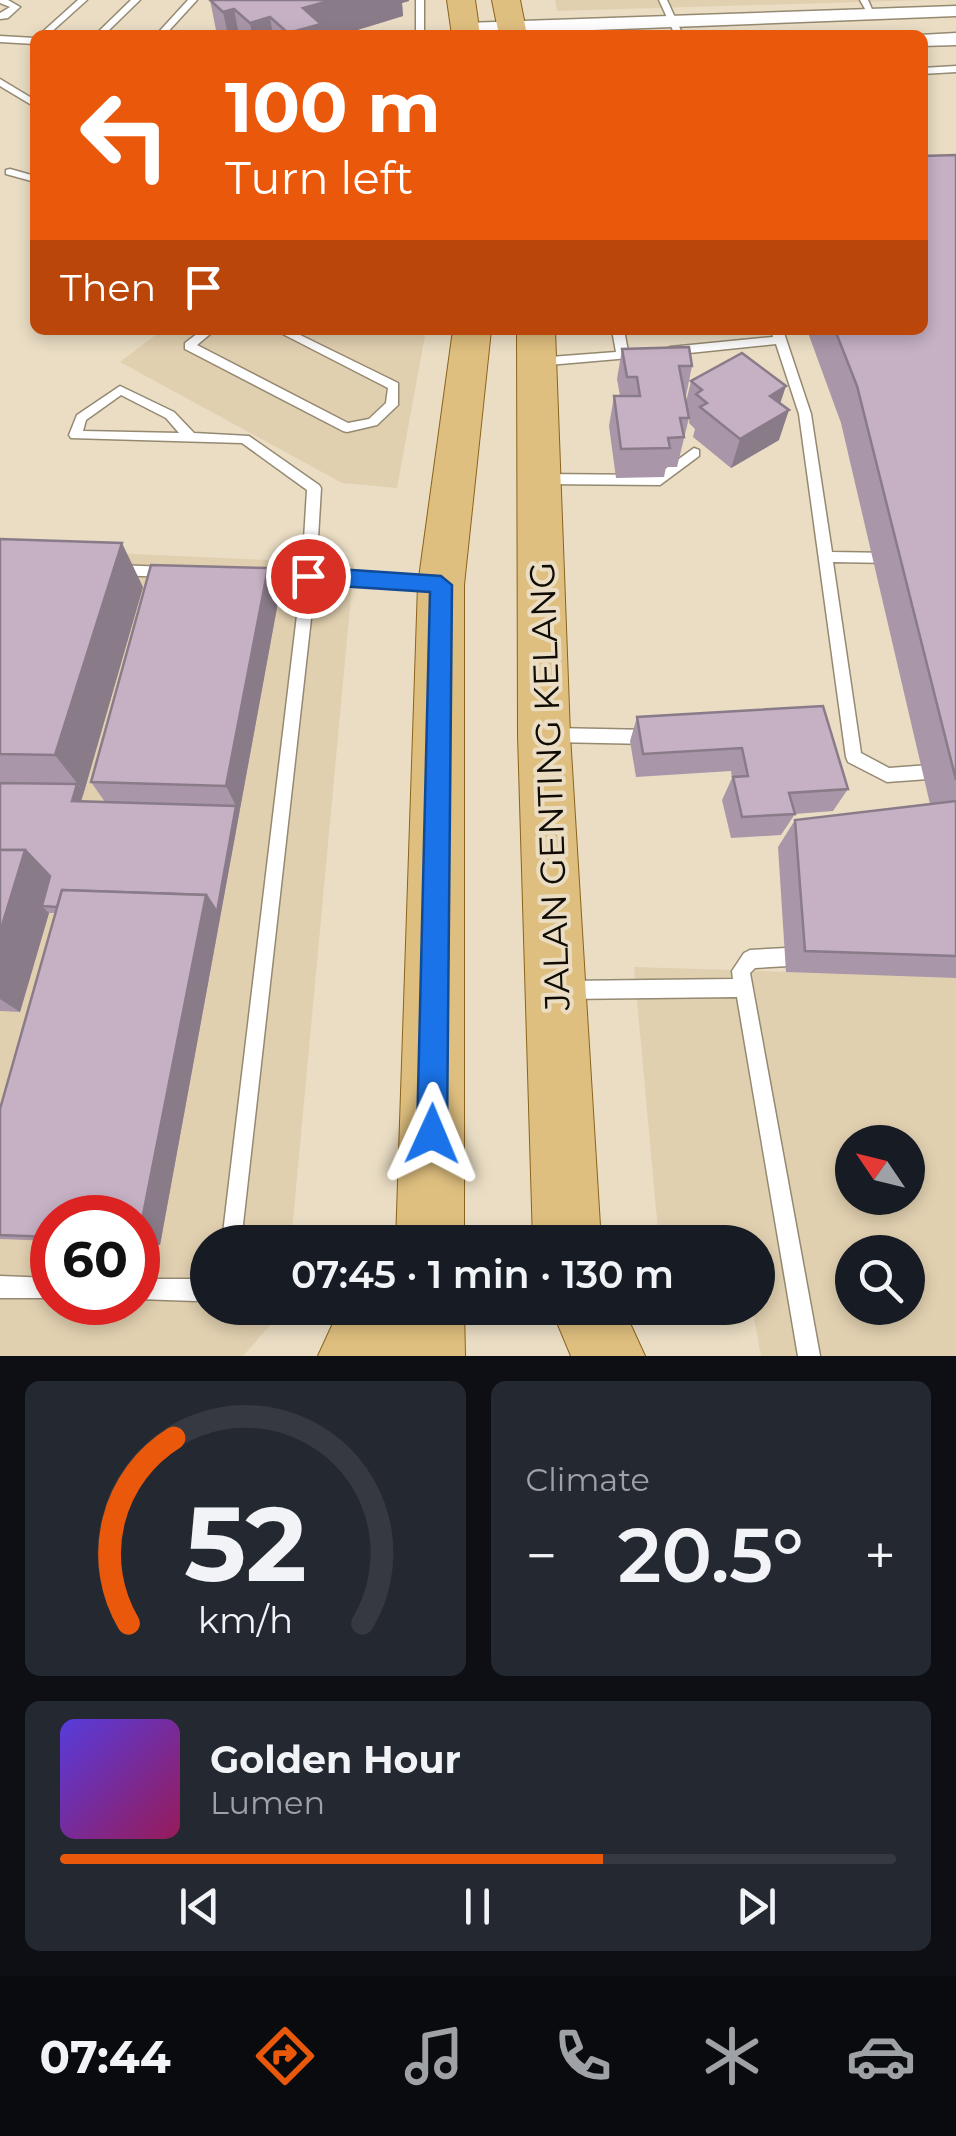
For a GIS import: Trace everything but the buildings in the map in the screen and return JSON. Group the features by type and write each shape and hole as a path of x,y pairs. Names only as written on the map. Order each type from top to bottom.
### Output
{"main road":[{"path":"461,0 465,30"},
{"path":"430,1225 441,585 471,335"},
{"name":"JALAN GENTING KELANG","path":"537,346 544,735 566,1225"},
{"path":"410,1225 432,1170"},
{"path":"354,1356 370,1325"},
{"path":"428,1356 429,1325"},
{"path":"571,1325 573,1356"},
{"path":"594,1325 609,1356"}],"street":[{"path":"473,30 510,21 676,29 868,7 956,11"},
{"path":"928,40 956,39"}],"lane":[{"path":"0,0 16,6 2,16 10,25 0,36"},
{"path":"49,30 83,0"},
{"path":"103,30 136,0"},
{"path":"165,30 194,0"},
{"path":"420,0 420,30"},
{"path":"663,0 676,29"},
{"path":"0,36 30,40"},
{"path":"928,70 956,69"},
{"path":"0,82 30,101"},
{"path":"10,172 30,178"},
{"path":"203,335 189,346 347,428 373,422 392,404 394,386 292,335"},
{"path":"619,335 623,355"},
{"path":"662,351 779,335 805,414 854,757 887,774 956,770"},
{"path":"537,346 623,355 642,353"},
{"path":"191,438 170,415 120,390 81,418 75,435 94,436 191,438 245,439 314,488 308,576 234,1225"},
{"path":"541,478 660,480 694,453"},
{"path":"892,540 902,576"},
{"path":"825,557 916,557"},
{"path":"98,570 177,572"},
{"path":"236,574 441,585"},
{"path":"544,735 677,736"},
{"path":"808,1356 741,972 750,960 817,954"},
{"path":"556,990 742,988"},
{"path":"0,1287 30,1288"},
{"path":"160,1289 190,1290"}],"shaded area":[{"path":"555,0 926,0 557,11"},
{"path":"155,335 425,335 397,488 342,483 120,362"},
{"path":"0,548 354,564 293,1225 190,1225 190,1325 270,1325 243,1356 0,1356"},
{"path":"634,967 956,977 956,1356 761,1356 755,1325 775,1325 775,1225 657,1225"}],"route":[{"path":"308,576 441,585 432,1134"}]}
